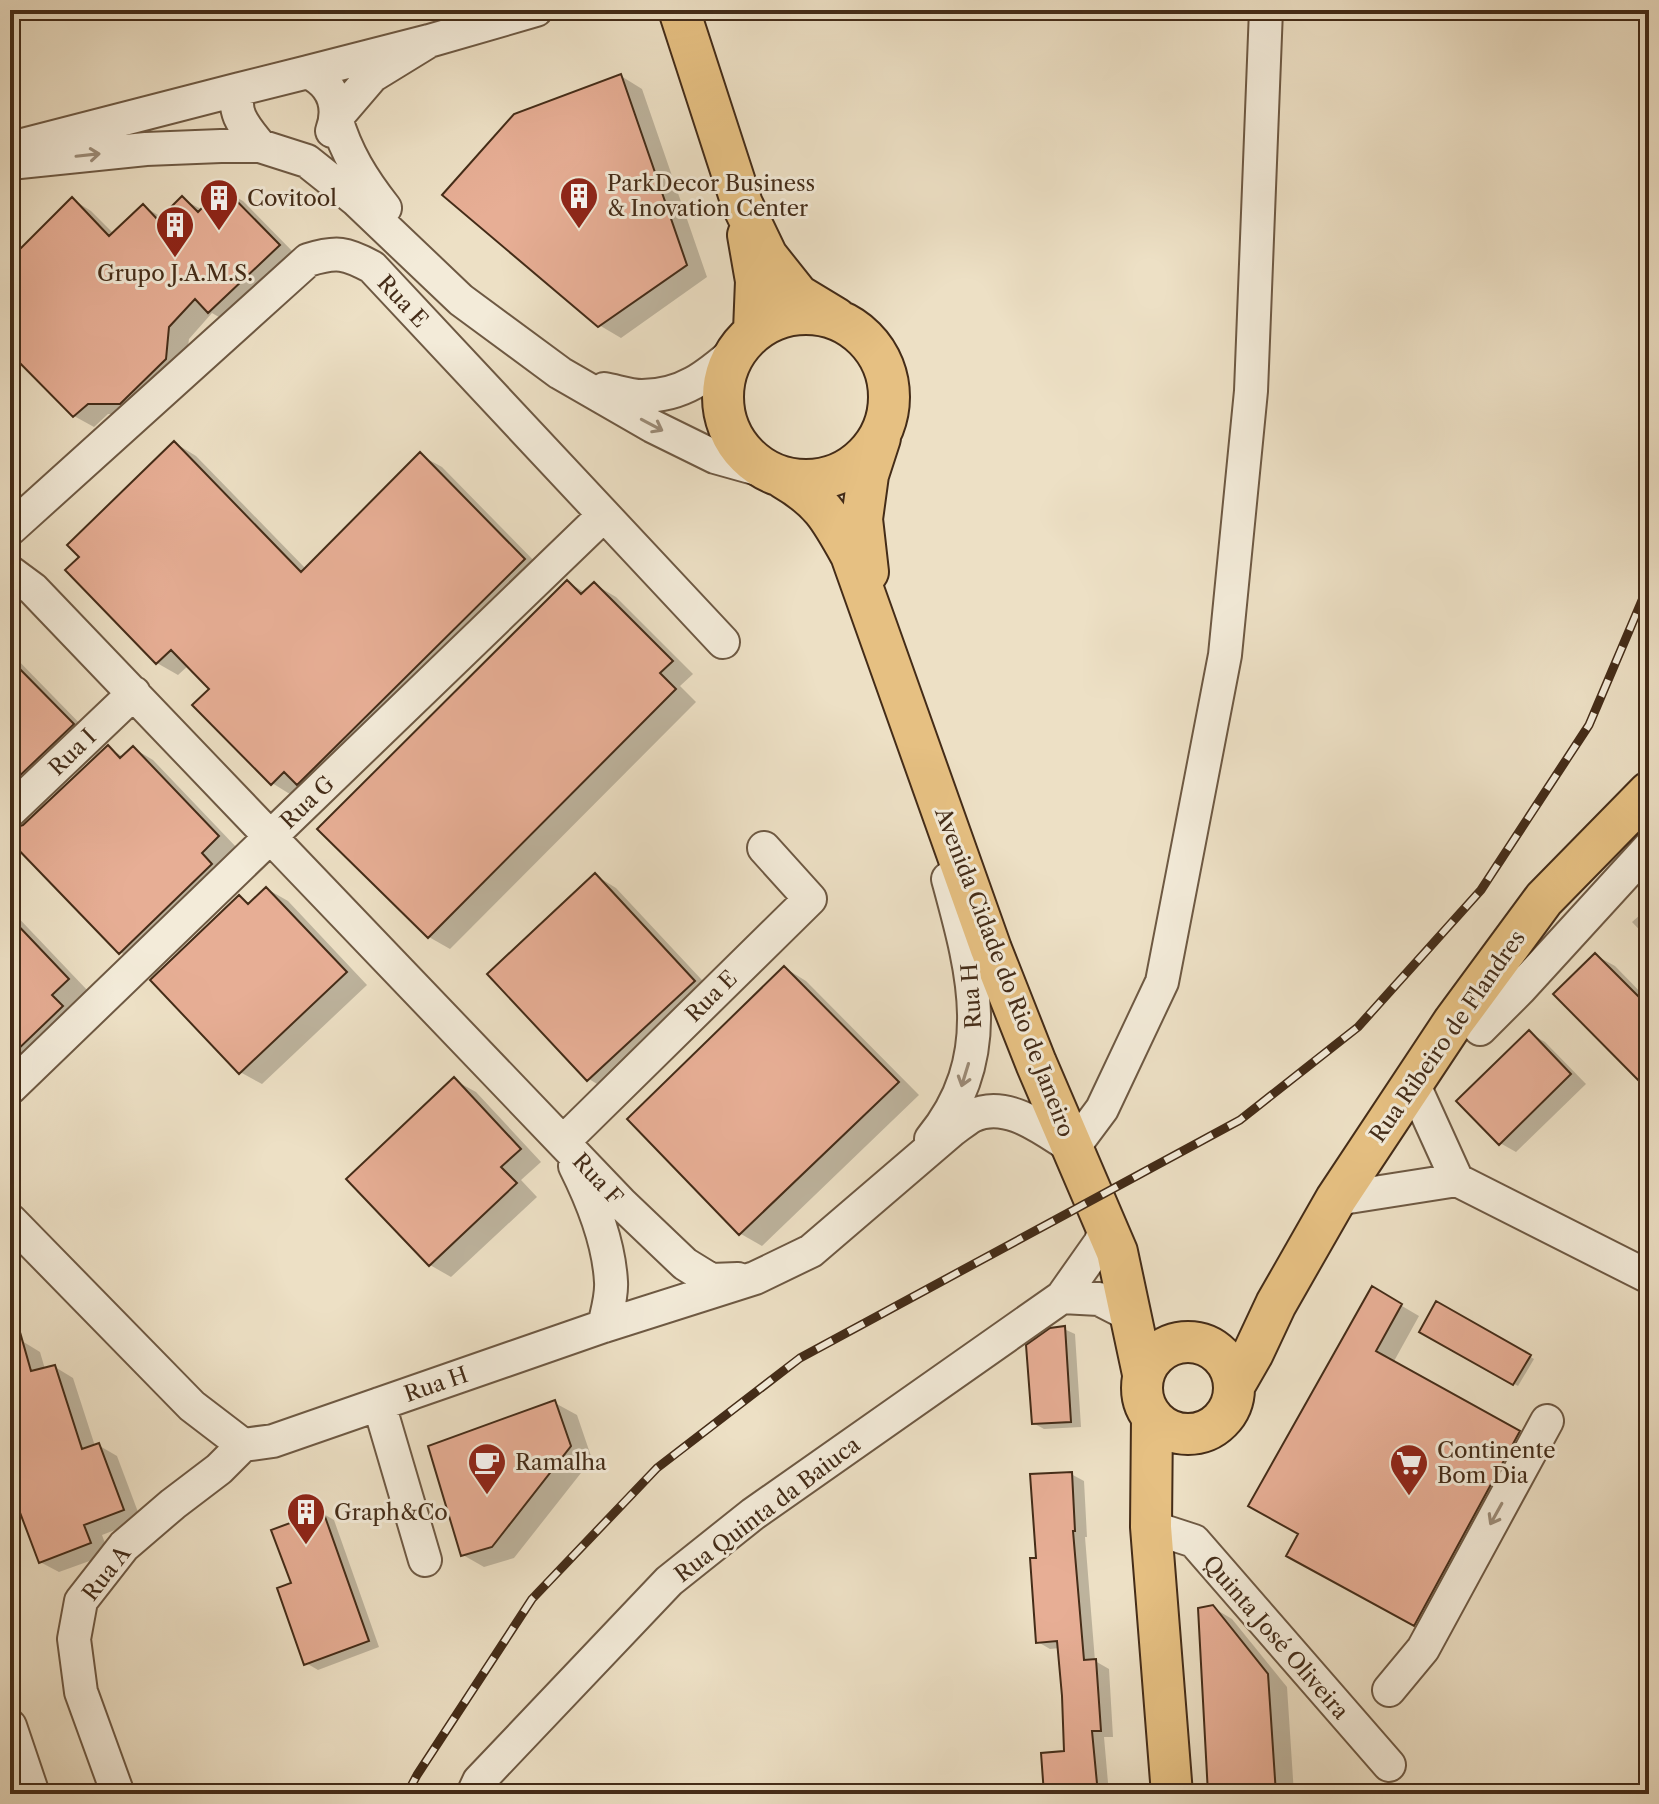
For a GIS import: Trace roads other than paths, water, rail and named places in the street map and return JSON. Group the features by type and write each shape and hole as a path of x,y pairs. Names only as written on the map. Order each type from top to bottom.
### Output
{"main road":[{"path":"679,10 742,204 756,281 745,341 725,375 722,403 729,430 743,453 774,474 811,481 839,474 863,458 880,436 889,409 888,381 879,355 861,333 798,295 767,256 742,204"},
{"path":"745,341 780,318 808,313 837,319"},
{"name":"Avenida Cidade do Rio de Janeiro","path":"880,436 868,475 862,519 869,575 893,673"},
{"name":"Avenida Cidade do Rio de Janeiro","path":"774,474 810,494 851,555 991,949 1036,1063 1107,1225 1122,1269"},
{"name":"Rua Ribeiro de Flandres","path":"1151,1527 1173,1475 1197,1433 1220,1421 1232,1399 1234,1386 1276,1304 1336,1199 1413,1083 1506,979 1544,899 1641,816"},
{"path":"1122,1269 1143,1374 1141,1389 1144,1404 1152,1418 1172,1432 1197,1433"},
{"path":"1122,1269 1149,1313 1175,1332 1208,1347 1224,1359 1234,1386"},
{"name":"Rua Ribeiro de Flandres","path":"1143,1374 1160,1351 1173,1344 1187,1342 1208,1347 1276,1304"},
{"path":"1152,1418 1151,1527 1172,1794"}],"street":[{"path":"10,149 429,41 536,10"},
{"path":"1073,1148 1102,1109 1162,982 1225,655 1251,391 1266,10"},
{"path":"307,161 331,133 336,118 372,76 429,41"},
{"path":"308,72 319,77 336,103 336,118 343,143 361,176 461,300"},
{"path":"240,89 237,113 260,146"},
{"path":"10,163 146,149 260,146 307,161 356,200 461,300 560,373 652,426 715,457 774,474"},
{"name":"Rua E","path":"10,529 308,260 329,253 349,255 372,267 723,642"},
{"path":"560,373 602,389 640,396 673,392 704,379 745,341"},
{"name":"Rua G","path":"10,1088 604,515"},
{"path":"10,572 33,589 134,693 563,1142"},
{"name":"Rua H","path":"893,673 970,961 975,1002 975,1036 965,1083 942,1125 909,1166"},
{"name":"Rua I","path":"10,811 134,693"},
{"name":"Rua E","path":"563,1142 810,899 764,848"},
{"path":"1480,1029 1506,979 1649,848"},
{"path":"1413,1083 1457,1180"},
{"name":"Rua H","path":"243,1445 273,1441 604,1326 755,1278 811,1251 909,1166 974,1116 995,1111 1019,1116 1073,1148"},
{"name":"Rua F","path":"563,1142 685,1264 711,1280 755,1278"},
{"name":"Rua F","path":"563,1142 589,1194 605,1243 612,1284 604,1326"},
{"path":"1336,1199 1457,1180 1649,1277"},
{"path":"10,1220 192,1406 243,1445"},
{"name":"Rua Quinta da Baiuca","path":"473,1794 479,1781 669,1581 753,1514 1062,1297 1100,1243 1107,1225"},
{"path":"1062,1297 1099,1299 1132,1316"},
{"path":"379,1404 425,1560"},
{"path":"1389,1690 1423,1649 1547,1421"},
{"name":"Rua A","path":"118,1794 81,1692 74,1639 81,1601 124,1546 219,1469 243,1445"},
{"name":"Quinta José Oliveira","path":"1151,1527 1194,1541 1389,1765"},
{"path":"10,1726 33,1794"}],"railway":[{"path":"407,1794 532,1599 657,1468 800,1358 1240,1120 1358,1027 1481,890 1589,725 1649,584"}],"place":[{"name":"ParkDecor Business & Inovation Center","path":"579,230"},
{"name":"Covitool","path":"219,232"},
{"name":"Grupo J.A.M.S.","path":"175,259"},
{"name":"Ramalha","path":"487,1496"},
{"name":"Continente Bom Dia","path":"1409,1497"},
{"name":"Graph&Co","path":"306,1546"}]}
